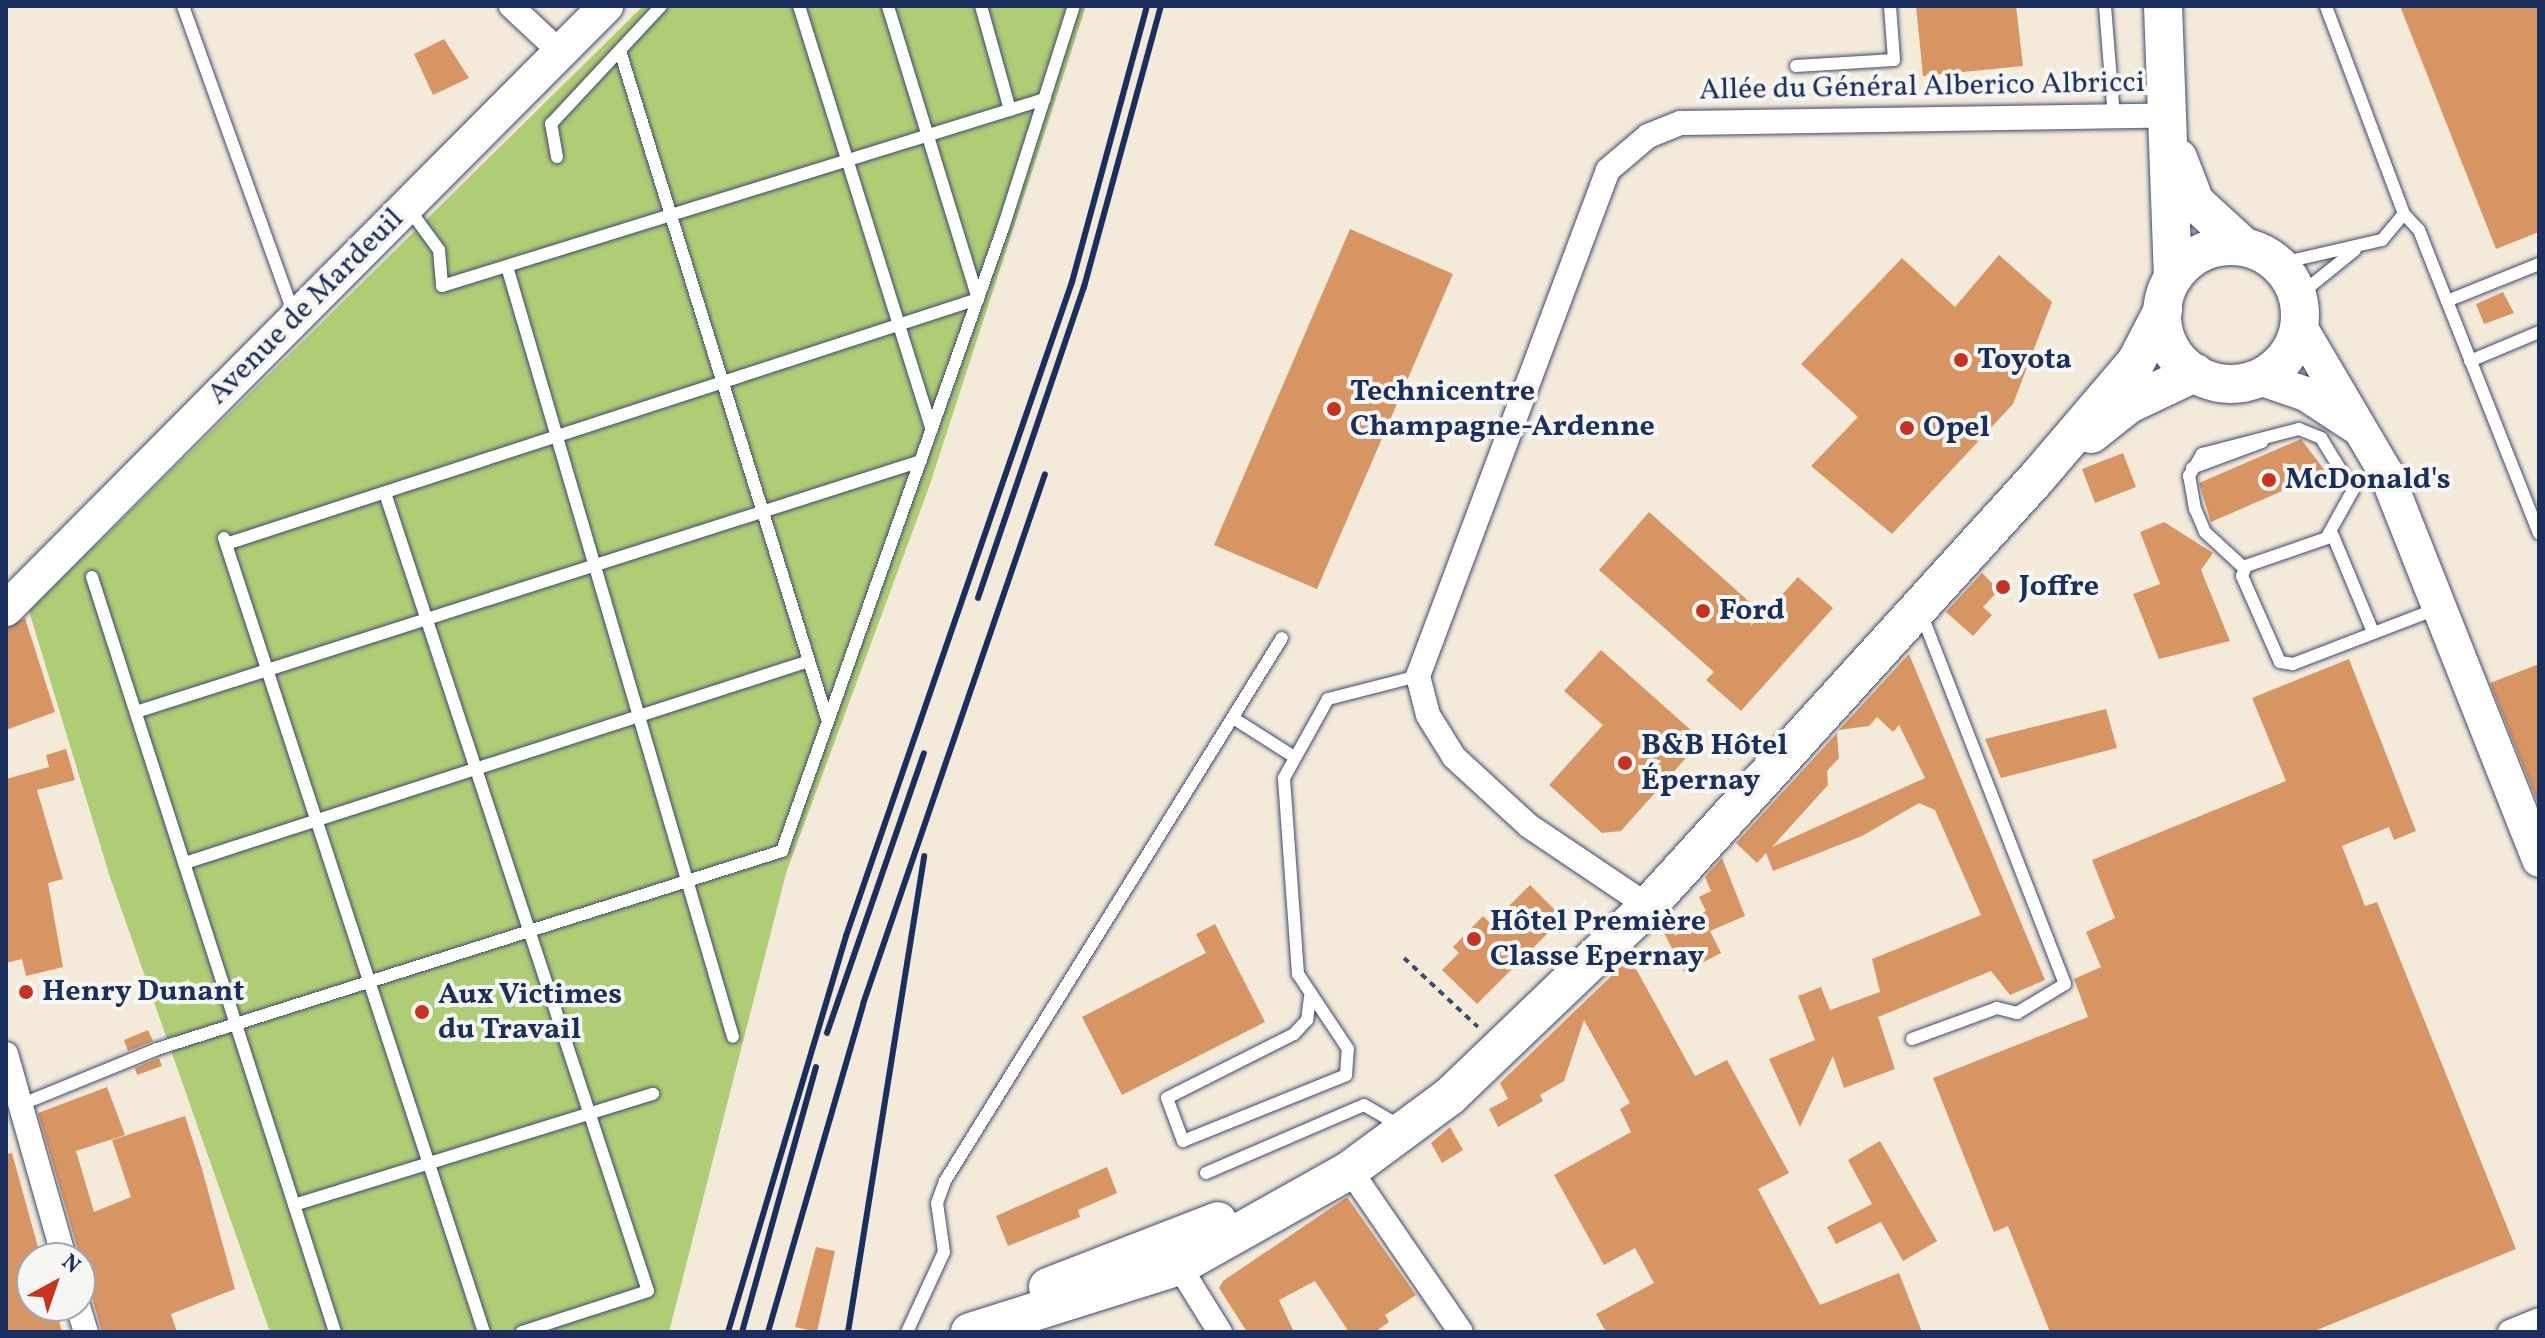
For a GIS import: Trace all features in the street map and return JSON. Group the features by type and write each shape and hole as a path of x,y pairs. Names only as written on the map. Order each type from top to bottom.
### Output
{"main road":[{"path":"2163,6 2169,123 2170,346 2195,373 2238,384 2259,378 2292,348 2299,311 2277,264 2243,246 2195,202 2169,123"},
{"path":"970,1332 1179,1266 1350,1170 1408,1131 1648,906 2036,479 2136,362 2168,294 2203,251 2243,246"},
{"path":"2036,479 2129,404 2195,373"},
{"path":"956,1332 1053,1285 1240,1211 1297,1199"}],"street":[{"path":"511,6 560,52"},
{"name":"Avenue de Mardeuil","path":"6,609 606,6"},
{"name":"Allée du Général Alberico Albricci","path":"1418,676 1592,195 1626,151 1681,123 2114,117 2169,123"},
{"path":"2299,311 2368,437 2539,860"},
{"path":"2259,378 2306,394 2368,437"},
{"path":"1418,676 1428,715 1454,757 1529,826 1648,906"},
{"path":"6,1054 13,1108 59,1242"},
{"path":"1350,1170 1461,1332"},
{"path":"1179,1266 1220,1332"},
{"path":"2510,1332 2539,1320"}],"lane":[{"path":"183,6 295,318"},
{"path":"557,157 551,124 661,6"},
{"path":"799,6 845,163 932,430"},
{"path":"888,6 978,299"},
{"path":"981,6 1010,110"},
{"path":"13,1108 237,1024 782,851 978,299 1074,6"},
{"path":"1796,66 1894,60 1890,6"},
{"path":"2105,6 2114,117"},
{"path":"2326,6 2404,214 2419,230 2539,533"},
{"path":"620,51 806,662 828,722"},
{"path":"407,206 439,250 442,286 508,270 671,220 1045,99"},
{"path":"2277,264 2355,250 2382,240 2404,214"},
{"path":"2299,311 2355,250"},
{"path":"2447,301 2539,264"},
{"path":"508,270 733,1037"},
{"path":"484,1332 225,541 899,329 978,299"},
{"path":"2470,361 2539,332"},
{"path":"2245,569 2328,535 2353,490 2334,449 2299,429 2192,468 2190,494 2205,532 2245,569 2280,662 2293,664 2439,608"},
{"path":"136,712 592,562 921,461"},
{"path":"385,493 648,1291 522,1332"},
{"path":"2328,535 2373,632"},
{"path":"92,577 335,1332"},
{"path":"1912,1039 1997,1008 2017,1013 2065,984 1919,608"},
{"path":"907,1332 944,1252 939,1193 1282,638"},
{"path":"185,863 806,662"},
{"path":"1310,997 1307,1020 1294,1034 1167,1098 1183,1141 1346,1075 1348,1049 1310,997 1298,974 1283,814 1291,755 1328,699 1418,676"},
{"path":"1233,718 1291,755"},
{"path":"294,1205 653,1094"},
{"path":"1206,1173 1364,1105 1408,1131"}],"path":[{"path":"1404,958 1501,1047"}],"green space":[{"path":"643,6 1086,6 929,487 786,873 669,1332 270,1332 110,877 29,611"}],"building":[{"path":"1916,6 2016,6 2023,66 1923,76"},
{"path":"2400,6 2539,6 2539,232 2496,249"},
{"path":"444,39 469,78 433,95 414,54"},
{"name":"Technicentre Champagne-Ardenne","path":"1350,229 1453,274 1317,589 1214,545"},
{"path":"1999,255 2052,302 2013,404 1892,534 1811,466 1858,417 1801,364 1902,258 1955,307"},
{"path":"2503,292 2514,313 2484,324 2476,304"},
{"path":"2301,439 2326,472 2211,522 2199,483"},
{"path":"2123,453 2136,487 2095,503 2082,469"},
{"name":"Ford","path":"1649,512 1764,615 1798,577 1833,608 1741,711 1706,680 1714,672 1599,570"},
{"path":"2164,522 2213,553 2201,570 2230,641 2159,659 2133,594 2160,584 2140,532"},
{"path":"1982,573 1999,590 1983,607 1992,615 1973,636 1946,612"},
{"path":"25,618 55,712 6,730 6,628"},
{"name":"B&B Hôtel Épernay","path":"1601,650 1702,740 1621,831 1602,833 1549,785 1603,725 1564,691"},
{"path":"1909,654 2045,980 2010,995 1991,971 1878,1017 1895,1069 1844,1088 1833,1056 1800,1127 1769,1059 1815,1040 1798,996 1821,987 1830,1010 1880,992 1872,959 1981,915 1935,810 1919,803 1862,836 1773,871 1766,853 1757,863 1736,843 1837,733 1839,758 1827,771 1828,785 1772,847 1925,778 1899,725 1893,732 1877,717 1869,726 1839,730"},
{"path":"2349,659 2416,831 2394,840 2389,827 2342,846 2365,906 2377,902 2516,1249 2312,1332 2050,1332 2008,1226 1994,1232 1933,1078 2088,1017 2074,979 2101,967 2086,932 2115,918 2092,860 2286,781 2252,698"},
{"path":"2539,664 2539,806 2490,683"},
{"path":"2106,709 2117,748 2001,778 1985,739"},
{"path":"66,749 75,780 37,790 63,879 48,883 63,967 26,976 22,959 6,963 6,779 49,767 46,755"},
{"path":"1722,858 1745,916 1710,931 1721,953 1684,972 1663,931 1706,911 1699,897 1711,891 1705,877"},
{"path":"1530,885 1563,918 1477,1004 1442,970 1459,953 1453,947 1483,916 1491,924"},
{"path":"1215,924 1265,1022 1122,1095 1082,1017 1206,953 1196,934"},
{"path":"1630,958 1695,1076 1727,1060 1789,1173 1758,1189 1820,1305 1899,1273 1922,1332 1606,1332 1596,1314 1654,1283 1635,1248 1604,1265 1554,1175 1631,1132 1620,1109 1630,1103 1584,1020 1564,1081 1540,1095 1543,1101 1498,1127 1489,1109 1508,1099 1500,1083"},
{"path":"148,1030 153,1041 128,1051 124,1040"},
{"path":"159,1058 162,1066 137,1075 135,1068"},
{"path":"107,1087 125,1135 76,1151 94,1212 131,1197 112,1140 185,1116 235,1289 171,1314 177,1332 102,1332 96,1311 96,1242 76,1242 38,1113"},
{"path":"1450,1127 1463,1150 1442,1163 1431,1143"},
{"path":"1880,1141 1937,1241 1903,1261 1881,1222 1836,1244 1827,1227 1872,1204 1848,1160"},
{"path":"12,1153 37,1242 16,1242 16,1322 59,1322 62,1332 6,1332 6,1154"},
{"path":"1107,1167 1117,1193 1078,1210 1080,1217 1008,1246 996,1216"},
{"path":"1347,1197 1416,1295 1385,1315 1389,1322 1375,1332 1349,1332 1315,1281 1279,1300 1294,1332 1247,1332 1219,1288 1223,1281"},
{"path":"816,1247 835,1251 817,1332 795,1327"}],"railway":[{"path":"728,1332 846,936 1072,282 1147,6"},
{"path":"978,598 1084,287 1161,6"},
{"path":"768,1332 863,1004 1045,474"},
{"path":"827,1033 924,753"},
{"path":"848,1332 924,856"},
{"path":"742,1332 816,1067"}],"place":[{"name":"Toyota","path":"1961,360"},
{"name":"Technicentre Champagne-Ardenne","path":"1334,409"},
{"name":"Opel","path":"1907,428"},
{"name":"McDonald's","path":"2269,480"},
{"name":"Joffre","path":"2003,587"},
{"name":"Ford","path":"1703,611"},
{"name":"B&B Hôtel Épernay","path":"1625,763"},
{"name":"Hôtel Première Classe Epernay","path":"1474,939"},
{"name":"Henry Dunant","path":"26,992"},
{"name":"Aux Victimes du Travail","path":"422,1012"}]}
